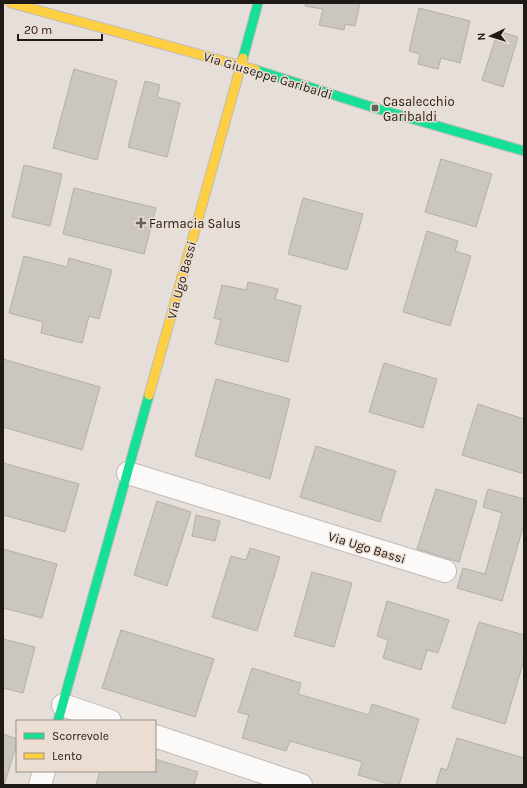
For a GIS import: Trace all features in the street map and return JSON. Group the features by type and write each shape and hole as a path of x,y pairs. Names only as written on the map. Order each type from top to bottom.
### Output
{"street":[{"name":"Via Giuseppe Garibaldi","path":"11,3 240,64 375,108 524,152"},
{"name":"Via Ugo Bassi","path":"60,713 258,3"},
{"name":"Via Ugo Bassi","path":"128,472 445,571"},
{"path":"60,713 104,720"},
{"path":"156,736 301,785"},
{"path":"40,785 44,772"}],"building":[{"path":"306,3 360,3 355,26 345,24 344,30 319,25 323,9 305,6"},
{"path":"419,8 470,21 460,63 441,58 438,69 418,64 420,54 409,51"},
{"path":"498,31 518,37 503,87 482,80"},
{"path":"74,69 117,81 97,160 53,148"},
{"path":"145,81 160,85 157,97 180,103 167,157 128,147"},
{"path":"441,159 492,174 476,227 425,212"},
{"path":"24,165 62,174 50,226 12,217"},
{"path":"74,188 156,208 144,254 63,234"},
{"path":"303,198 363,214 347,270 288,254"},
{"path":"427,231 458,241 455,251 471,256 450,326 403,312"},
{"path":"24,256 67,267 69,258 112,270 99,319 89,316 82,343 41,333 43,322 9,313"},
{"path":"248,282 278,289 275,299 301,306 288,362 215,344 221,320 214,318 222,285 246,290"},
{"path":"3,359 100,387 82,450 3,427"},
{"path":"384,363 437,379 423,428 369,412"},
{"path":"216,379 290,399 270,479 195,456"},
{"path":"478,404 524,419 524,474 462,455"},
{"path":"316,446 396,471 380,522 300,497"},
{"path":"3,463 79,484 65,532 3,515"},
{"path":"436,489 477,501 459,562 417,549"},
{"path":"488,489 524,499 524,524 502,601 457,588 463,568 485,574 502,513 483,507"},
{"path":"157,501 191,512 167,586 134,575"},
{"path":"196,515 220,521 215,541 192,536"},
{"path":"250,548 280,557 257,631 212,617 231,556 246,560"},
{"path":"3,549 57,564 42,618 3,608"},
{"path":"312,572 352,583 334,647 294,636"},
{"path":"387,601 449,620 438,653 427,650 421,670 383,658 388,640 377,636"},
{"path":"479,622 524,635 524,660 505,724 452,708"},
{"path":"121,630 214,659 195,717 102,688"},
{"path":"3,639 35,647 23,693 3,688"},
{"path":"252,668 301,683 298,694 369,715 372,704 419,719 399,785 392,785 358,775 362,762 290,741 286,751 242,738 249,715 238,712"},
{"path":"3,734 16,739 16,746 4,785"},
{"path":"457,738 524,758 524,785 436,785 441,768 447,770"},
{"path":"156,759 198,772 194,785 96,785 100,772 156,772"}],"traffic: fast":[{"path":"243,58 258,3"},
{"path":"256,70 375,108 524,151"},
{"path":"58,720 149,395"}],"traffic: slow":[{"path":"11,3 256,70"},
{"path":"149,395 243,58"}],"place":[{"name":"Casalecchio Garibaldi","path":"375,108"},
{"name":"Farmacia Salus","path":"141,223"}]}
